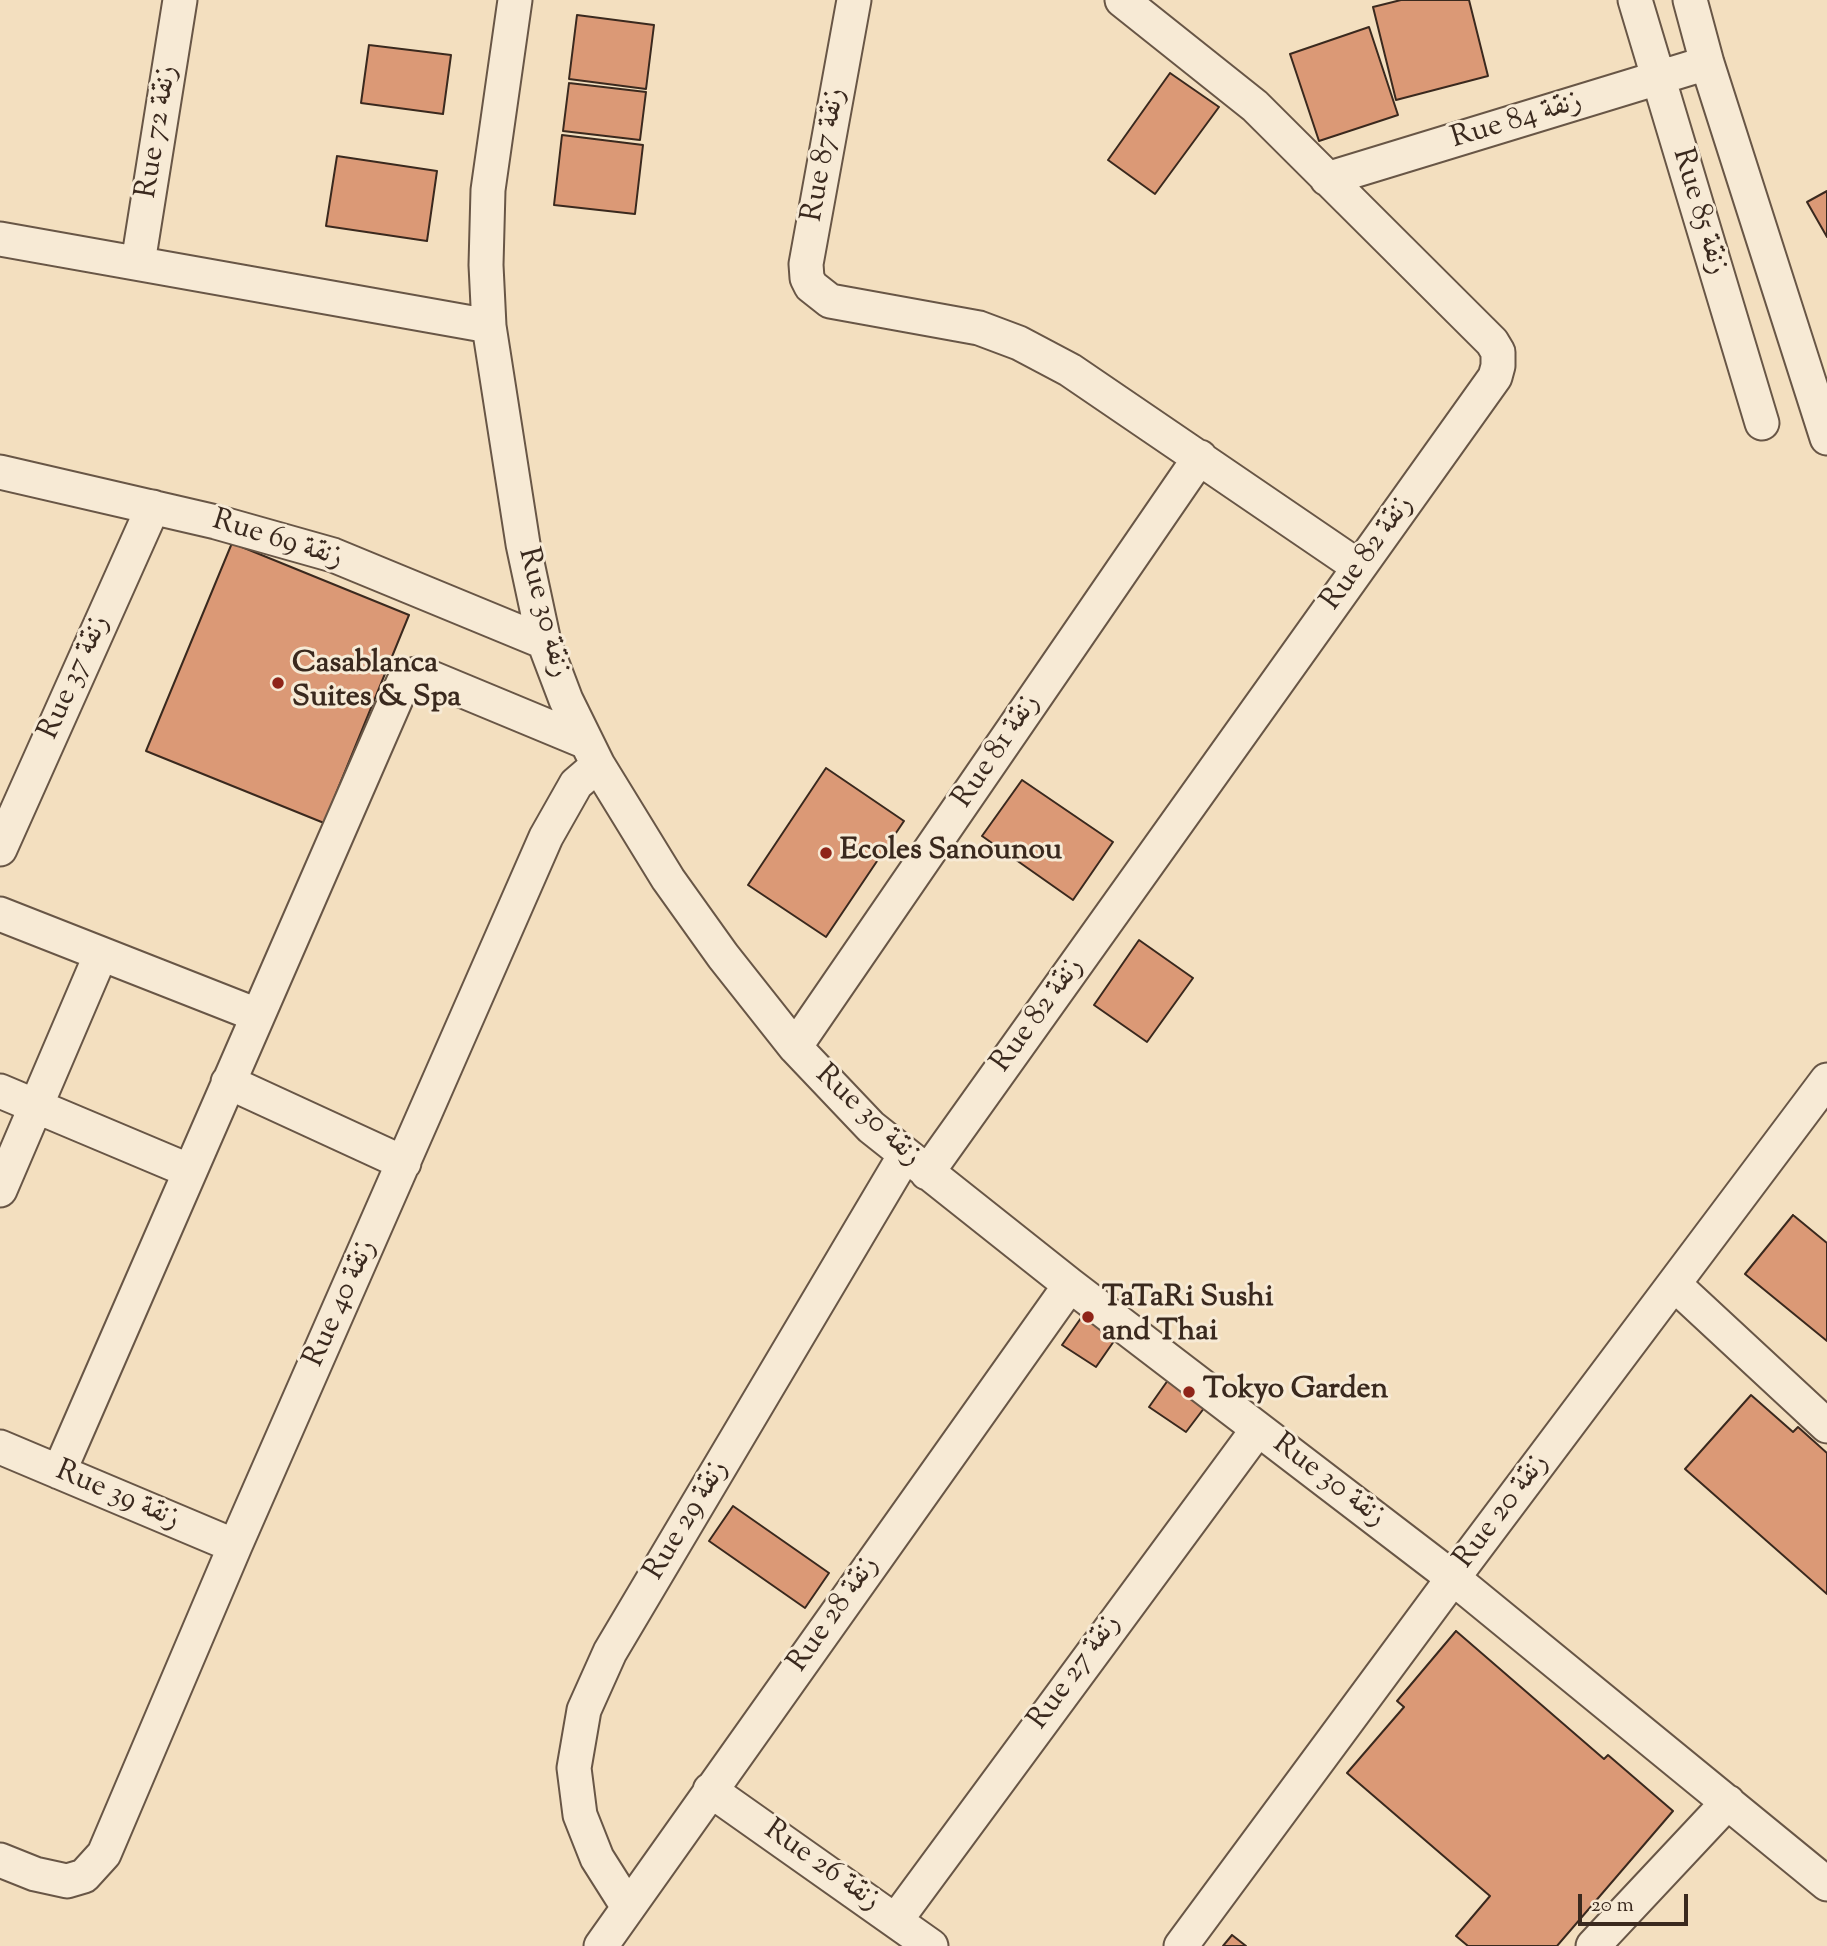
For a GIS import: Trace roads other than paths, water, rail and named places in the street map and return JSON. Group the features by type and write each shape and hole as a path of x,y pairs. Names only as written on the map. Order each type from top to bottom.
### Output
{"street":[{"name":"Rue 72 زنقة","path":"138,263 180,0"},
{"name":"Rue 30 زنقة","path":"515,0 488,190 486,265 489,326 521,531 544,642 592,754 668,880 723,957 795,1048 827,1084 916,1164 1452,1578 1827,1884"},
{"name":"Rue 87 زنقة","path":"854,0 806,264 807,278 811,286 830,301 979,328 1019,343 1070,370 1200,457"},
{"name":"Rue 82 زنقة","path":"916,1164 1359,567 1495,377 1498,352 1492,342 1255,106 1122,0"},
{"name":"Rue 85 زنقة","path":"1635,0 1762,423"},
{"path":"1690,0 1707,63 1827,439"},
{"name":"Rue 84 زنقة","path":"1327,179 1707,63"},
{"path":"0,239 489,326"},
{"path":"1200,457 1359,567"},
{"name":"Rue 81 زنقة","path":"795,1048 1200,457"},
{"name":"Rue 69 زنقة","path":"0,472 153,507 333,555 544,642"},
{"name":"Rue 37 زنقة","path":"0,849 153,507"},
{"path":"59,1472 394,704 409,678 416,674 427,676 592,754"},
{"name":"Rue 40 زنقة","path":"0,1860 35,1874 67,1881 84,1876 104,1854 235,1546 551,826 592,754"},
{"path":"0,914 257,1015"},
{"path":"0,1190 101,954"},
{"name":"Rue 20 زنقة","path":"1181,1946 1452,1578 1827,1080"},
{"path":"228,1082 404,1163"},
{"path":"0,1091 190,1171"},
{"name":"Rue 29 زنقة","path":"628,1907 597,1858 580,1815 575,1768 584,1710 610,1652 916,1164"},
{"name":"Rue 28 زنقة","path":"601,1946 1070,1285"},
{"path":"1675,1285 1827,1426"},
{"name":"Rue 27 زنقة","path":"896,1920 1258,1429"},
{"name":"Rue 39 زنقة","path":"0,1447 235,1546"},
{"name":"Rue 26 زنقة","path":"710,1790 930,1946"},
{"path":"1593,1946 1728,1802"}],"place":[{"name":"Casablanca Suites & Spa","path":"278,683"},
{"name":"Ecoles Sanounou","path":"826,853"},
{"name":"TaTaRi Sushi and Thai","path":"1088,1317"},
{"name":"Tokyo Garden","path":"1189,1392"}]}
